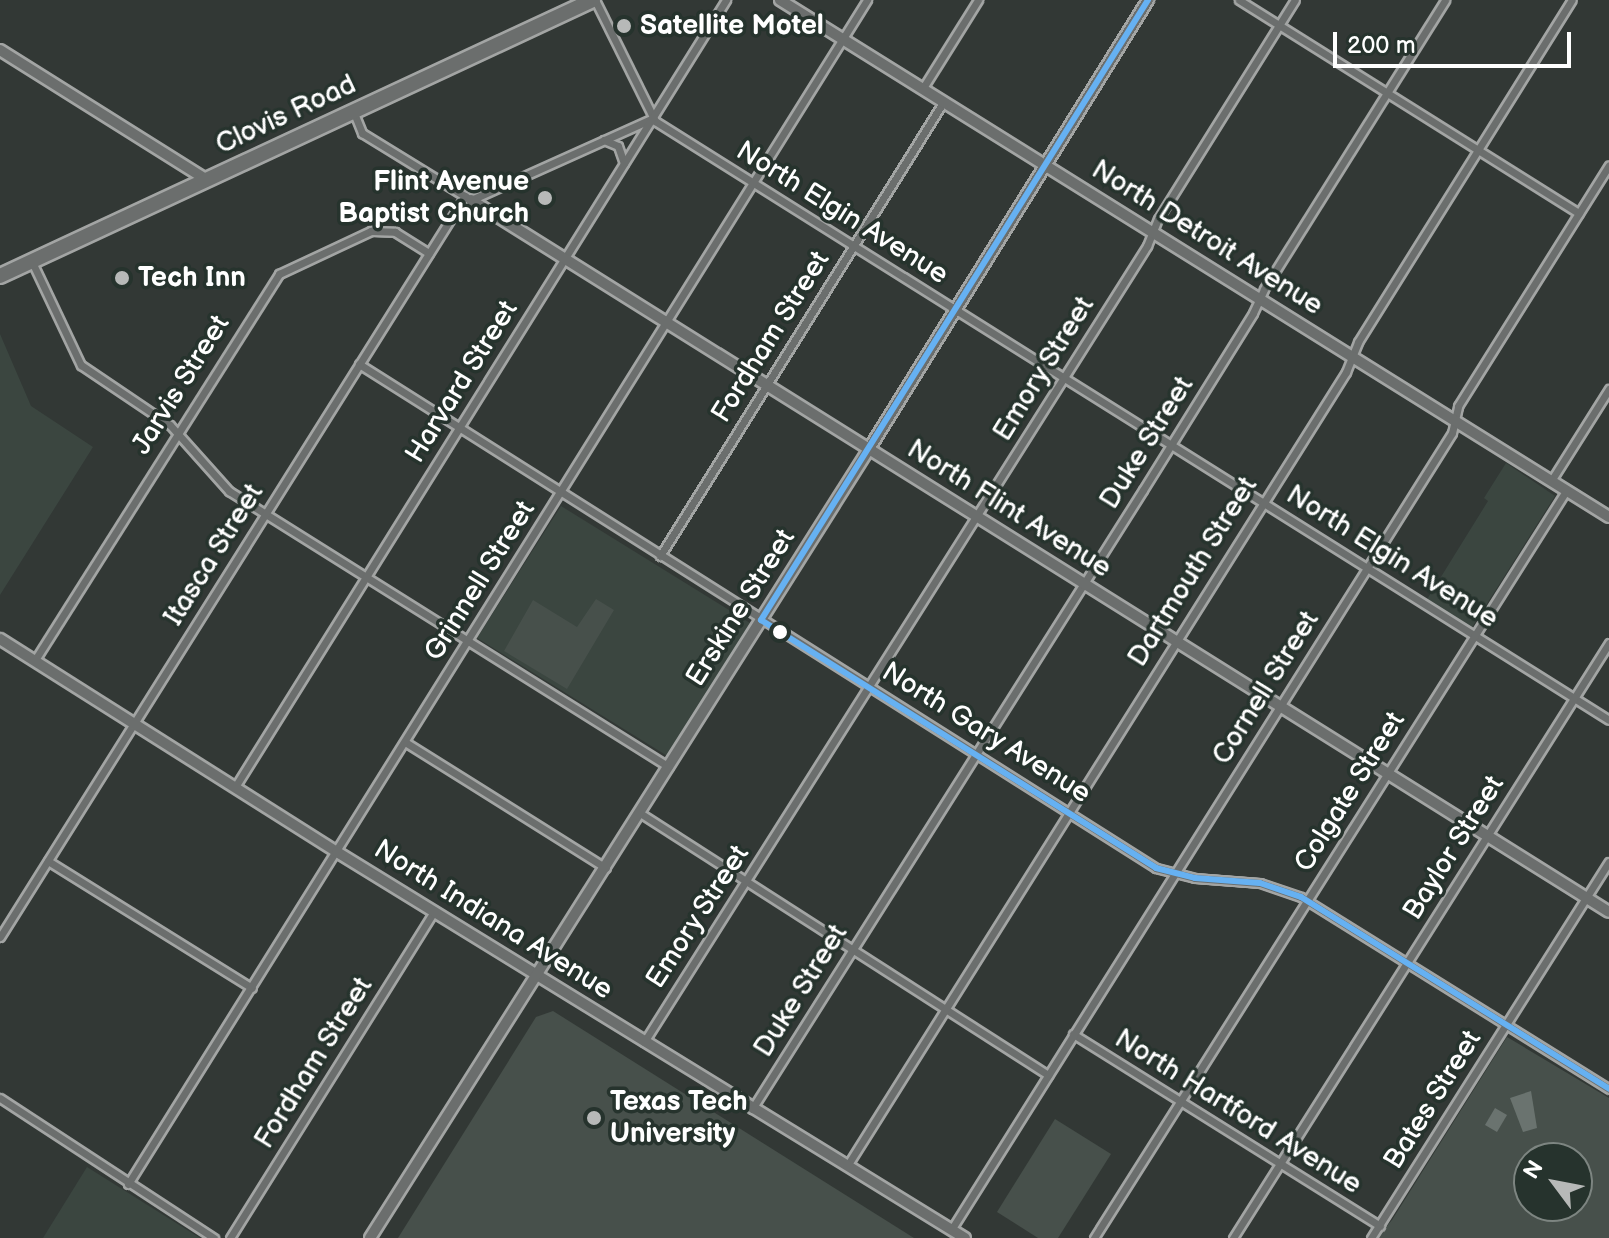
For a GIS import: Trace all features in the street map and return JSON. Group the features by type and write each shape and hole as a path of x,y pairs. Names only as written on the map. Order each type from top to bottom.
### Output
{"highway":[{"name":"Clovis Road","path":"0,276 594,0"}],"street":[{"path":"468,198 653,118 594,0"},
{"name":"Harvard Street","path":"235,787 726,0"},
{"name":"North Detroit Avenue","path":"780,0 1609,517"},
{"name":"Grinnell Street","path":"128,1184 867,0"},
{"path":"923,88 978,0"},
{"name":"Erskine Street","path":"370,1238 606,868 1148,0"},
{"path":"1239,0 1579,213"},
{"name":"Emory Street","path":"644,1042 1064,378 1295,0"},
{"name":"Duke Street","path":"752,1109 1171,445 1445,0"},
{"name":"Dartmouth Street","path":"847,1166 1263,502 1572,0"},
{"path":"0,50 207,180"},
{"name":"Fordham Street","path":"660,556 944,101"},
{"name":"North Flint Avenue","path":"354,113 362,133 1609,912"},
{"name":"North Elgin Avenue","path":"653,118 752,184 1609,720"},
{"path":"604,140 621,149 624,165"},
{"name":"Cornell Street","path":"951,1230 1452,433 1458,406 1609,165"},
{"name":"Itasca Street","path":"0,937 429,253 468,198"},
{"name":"Jarvis Street","path":"35,660 279,274 371,231 395,232 429,253"},
{"path":"31,262 81,365 178,433 217,481 265,515 669,767"},
{"name":"North Gary Avenue","path":"359,364 1156,868 1175,874 1260,883 1306,900 1608,1085"},
{"path":"1551,481 1609,389"},
{"name":"Colgate Street","path":"1094,1238 1566,491"},
{"name":"North Indiana Avenue","path":"0,639 337,852 965,1238"},
{"name":"Baylor Street","path":"1233,1238 1609,643"},
{"path":"405,742 606,868"},
{"path":"640,813 1048,1075"},
{"path":"48,861 252,988"},
{"name":"Bates Street","path":"1371,1238 1609,862"},
{"name":"Fordham Street","path":"230,1238 434,912"},
{"name":"North Hartford Avenue","path":"1073,1034 1380,1226"},
{"path":"0,1098 214,1238"}],"shaded area":[{"path":"0,334 31,406 93,447 0,595"},
{"path":"1506,463 1555,496 1471,629 1426,601 1488,501 1484,498"},
{"path":"561,506 750,623 669,757 477,638"},
{"path":"596,599 614,610 567,689 504,651 533,600 577,627"},
{"name":"Texas Tech University","path":"553,1011 914,1238 398,1238 536,1017"},
{"path":"1507,1037 1609,1098 1609,1238 1377,1238 1392,1220"},
{"path":"1531,1091 1537,1128 1523,1132 1510,1098"},
{"path":"1495,1108 1507,1115 1497,1132 1485,1125"},
{"path":"1055,1119 1111,1154 1058,1238 1038,1238 997,1212"},
{"path":"87,1167 200,1238 43,1238"}],"transit line":[{"path":"1148,0 761,620 1156,868 1195,878 1260,883 1301,897 1609,1089"}],"place":[{"name":"Satellite Motel","path":"624,26"},
{"name":"Flint Avenue Baptist Church","path":"545,198"},
{"name":"Tech Inn","path":"122,278"},
{"name":"Texas Tech University","path":"594,1118"}]}
